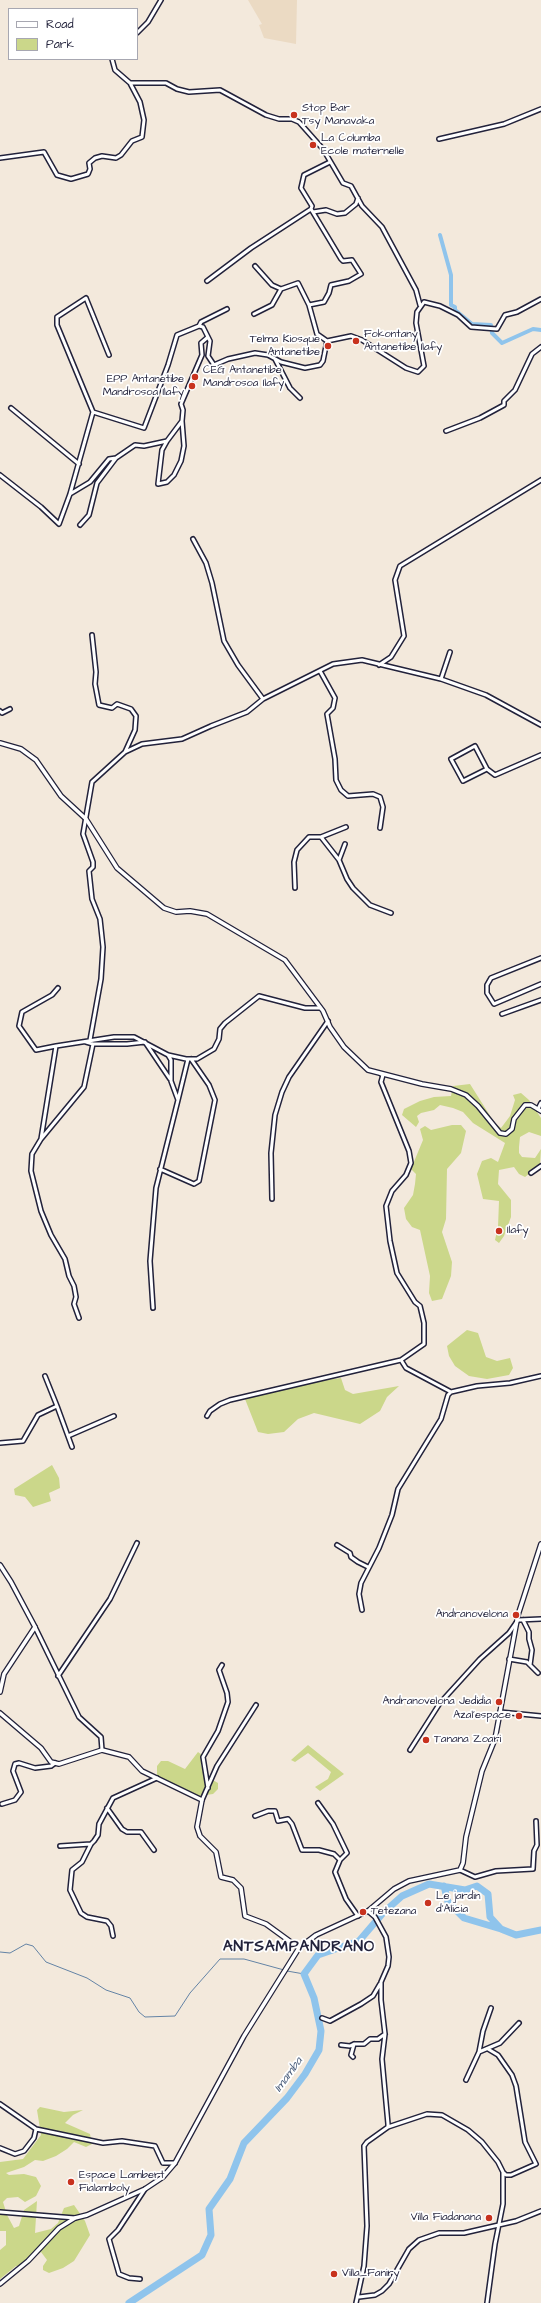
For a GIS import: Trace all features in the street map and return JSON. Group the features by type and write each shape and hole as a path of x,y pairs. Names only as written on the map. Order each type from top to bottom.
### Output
{"street":[{"path":"138,32 148,22 161,0"},
{"path":"0,158 44,152 57,175 71,179 88,174 90,169 89,163 95,158 102,156 116,158 122,155 132,141 144,135 143,111 130,83 115,70 112,60"},
{"path":"130,83 166,83 177,89 189,92 220,90 266,115 279,119 295,120 323,149 343,183 351,186 362,206 382,226 416,290 420,305"},
{"path":"439,139 504,124 541,109"},
{"path":"308,305 324,302 330,294 331,285 349,281 361,274 352,260 343,261 341,259 311,209 312,204 301,188 304,175 330,162"},
{"path":"313,212 326,210 337,214 345,213 356,204 358,198"},
{"path":"207,281 251,248 311,209"},
{"path":"255,266 272,285 281,289"},
{"path":"254,314 272,305 281,289 298,283 308,305 317,334 327,341 351,336 362,340 406,368 418,372 424,366 416,323 416,312 420,305 424,302 440,306 458,315 471,327 497,329 505,314 517,312 541,299"},
{"path":"0,475 41,507 59,524 70,494 93,412 57,325 57,317 86,298 109,354"},
{"path":"93,412 144,428 177,336 199,326 201,322 226,309"},
{"path":"199,326 203,328 210,341 208,356 214,365 228,359 255,353 268,355 275,359 306,368 316,367 323,361 327,341"},
{"path":"182,421 162,450 158,484 167,482 174,475 181,461 184,446 182,421 184,410 181,404 202,355 201,343 208,337"},
{"path":"446,431 480,418 504,405 504,401 515,390 532,354 541,347"},
{"path":"275,359 290,388 300,398"},
{"path":"11,408 79,464"},
{"path":"80,525 89,515 97,483 116,458 135,445 144,446 167,441"},
{"path":"70,494 90,482 109,460 116,458"},
{"path":"379,665 391,657 404,636 395,580 400,566 541,480"},
{"path":"193,539 209,573 224,641 238,665 263,699"},
{"path":"92,635 96,672 95,684 99,705 106,708 112,708 117,704 131,709 136,716 135,730 125,752"},
{"path":"441,679 450,652"},
{"path":"90,1040 101,979 103,947 100,919 92,899 89,872 93,867 93,862 83,834 92,782 125,752 142,744 182,739 247,712 263,699 320,672 333,664 362,660 441,679 491,697 541,725"},
{"path":"320,672 335,698 333,708 327,714 335,759 336,780 341,790 348,796 373,794 380,797 383,807 380,828"},
{"path":"0,711 2,713 10,709"},
{"path":"0,743 21,749 36,760 61,796 86,819 117,868 135,885 164,908 176,912 190,911 206,914 269,949 285,960 320,1008 344,1047 368,1070 383,1075 381,1082 409,1151 411,1162 406,1175 392,1191 386,1206 390,1241 398,1273 415,1302 420,1306 424,1323 424,1344 400,1360 240,1398 220,1404 210,1411 207,1416"},
{"path":"486,769 463,781 451,759 475,746 486,769 495,775 541,755"},
{"path":"295,888 294,862 297,850 309,837 321,837 346,827"},
{"path":"321,837 339,860 353,888 370,905 391,914"},
{"path":"339,860 345,844"},
{"path":"541,958 490,978 487,985 487,992 494,1004 541,984"},
{"path":"58,988 52,995 22,1012 19,1026 36,1050 114,1037 134,1038 145,1042 168,1055 197,1059 209,1053 219,1039 220,1029 259,996 305,1008 320,1008"},
{"path":"502,1014 541,1000"},
{"path":"272,1199 271,1153 274,1115 289,1077 328,1022"},
{"path":"85,1041 93,1044 145,1042"},
{"path":"145,1042 171,1081 178,1100"},
{"path":"79,1318 74,1304 76,1297 74,1286 69,1276 65,1259 51,1235 41,1211 31,1171 32,1154 41,1139 84,1088 93,1044"},
{"path":"41,1139 56,1046"},
{"path":"168,1055 171,1060 171,1081"},
{"path":"153,1308 150,1261 156,1188 190,1059"},
{"path":"160,1169 194,1184 199,1181 215,1100 209,1085 190,1059"},
{"path":"377,1073 451,1090 466,1095 478,1106 500,1133 506,1134 512,1129 514,1119 525,1105 531,1105 539,1110 541,1103"},
{"path":"531,1172 541,1166"},
{"path":"400,1360 406,1368 451,1392 477,1386 510,1383 541,1376"},
{"path":"45,1376 72,1447"},
{"path":"362,1610 359,1594 368,1567 379,1548 392,1515 398,1489 433,1434 451,1392"},
{"path":"0,1443 23,1441 38,1415 57,1406"},
{"path":"68,1436 114,1416"},
{"path":"58,1676 110,1598 137,1543"},
{"path":"460,1870 463,1863 466,1837 482,1771 495,1739 510,1659 541,1544"},
{"path":"337,1545 358,1562 368,1567"},
{"path":"0,1565 11,1582 35,1628 79,1717 102,1737 102,1750"},
{"path":"410,1750 440,1703 520,1620 541,1619"},
{"path":"520,1620 529,1632 532,1650 530,1665"},
{"path":"0,1692 4,1674 35,1628"},
{"path":"510,1659 522,1660 538,1673"},
{"path":"208,1788 203,1758 218,1731 228,1702 227,1693 219,1670 222,1664"},
{"path":"256,1705 217,1766 202,1800 197,1827 200,1836 216,1852 221,1877 233,1880 241,1888 243,1913 245,1916 266,1924 299,1948"},
{"path":"500,1712 541,1716"},
{"path":"0,1714 41,1748 51,1762 59,1764 102,1750 129,1757 142,1771 202,1800"},
{"path":"2,1804 15,1800 21,1792 13,1771 15,1764 19,1763 35,1768 51,1766 55,1763"},
{"path":"113,1936 111,1926 107,1921 87,1917 81,1913 70,1890 72,1870 82,1862 90,1844 98,1835 99,1824 113,1798 157,1778"},
{"path":"318,1803 333,1824 347,1853 340,1860 335,1872 346,1899 358,1916"},
{"path":"107,1808 122,1829 127,1832 141,1832 154,1850"},
{"path":"255,1816 268,1811 275,1811 278,1821 288,1820 292,1824 302,1850 319,1850 334,1854 340,1860"},
{"path":"0,2284 28,2261 59,2228 75,2218 87,2215 145,2189 163,2178 175,2163 244,2036 278,1979 299,1948 316,1935 368,1911 394,1889 409,1881 460,1870 475,1877 496,1871 534,1869 534,1850 537,1845 536,1821"},
{"path":"60,1846 90,1844"},
{"path":"322,2018 330,2021 373,1996 388,1966 389,1957 386,1937 375,1916 368,1911"},
{"path":"381,1982 381,2000 385,2034 382,2059 388,2127"},
{"path":"466,2080 479,2052 483,2030 491,2008"},
{"path":"479,2052 500,2043 519,2023"},
{"path":"341,2044 350,2046 354,2044 364,2044 370,2039 378,2038 385,2034"},
{"path":"353,2057 354,2044"},
{"path":"488,2049 498,2055 512,2075 516,2086 525,2142 536,2164 511,2175 506,2175 503,2172"},
{"path":"0,2104 36,2129 103,2143 122,2141 155,2146 164,2163 175,2163"},
{"path":"356,2303 359,2297 367,2226 364,2146 367,2142 388,2127 427,2114 442,2115 468,2130 482,2142 498,2162 503,2172 503,2204 487,2303"},
{"path":"0,2148 15,2154 24,2151 34,2138 36,2129"},
{"path":"140,2279 129,2278 118,2274 109,2239 118,2230 145,2189"},
{"path":"359,2297 375,2295 382,2291 389,2284 409,2249 419,2240 440,2233 464,2233 516,2221 541,2211"},
{"path":"0,2212 75,2218"}],"shaded area":[{"path":"248,0 297,0 296,44 264,38 259,25 262,24"}],"green space":[{"path":"470,1084 494,1122 501,1128 510,1116 515,1100 513,1095 521,1093 529,1100 541,1118 541,1136 529,1132 520,1137 519,1147 519,1153 522,1157 535,1158 541,1149 540,1165 525,1177 519,1174 514,1167 499,1170 498,1184 511,1200 511,1217 504,1236 499,1243 495,1240 498,1227 499,1201 483,1199 477,1174 482,1161 491,1158 498,1162 505,1143 473,1123 463,1112 453,1108 440,1105 434,1110 421,1113 417,1116 419,1122 416,1127 402,1115 404,1109 420,1101 434,1097 451,1096 453,1086"},
{"path":"452,1125 461,1125 466,1131 461,1153 447,1169 446,1219 442,1232 452,1262 451,1276 442,1299 432,1301 429,1293 430,1276 420,1230 412,1227 406,1219 404,1208 413,1195 416,1174 411,1169 423,1140 420,1129 425,1126 431,1130"},
{"path":"467,1330 478,1333 486,1357 497,1361 510,1358 513,1368 509,1375 487,1379 469,1376 455,1366 449,1356 447,1346"},
{"path":"341,1378 345,1390 353,1394 399,1386 387,1397 380,1411 360,1424 314,1413 298,1419 284,1432 268,1434 258,1432 245,1399 311,1382"},
{"path":"52,1465 59,1478 60,1488 49,1493 51,1501 33,1507 25,1497 15,1495 14,1489"},
{"path":"308,1745 344,1774 320,1791 315,1787 328,1779 331,1772 308,1753 295,1762 291,1760"},
{"path":"198,1752 202,1755 201,1765 204,1775 218,1783 218,1789 213,1794 199,1796 157,1776 157,1766 161,1761 168,1761 185,1769"},
{"path":"40,2107 64,2112 83,2110 73,2115 65,2123 90,2134 92,2144 86,2147 74,2142 67,2149 56,2156 43,2161 35,2160 24,2167 6,2173 9,2175 24,2174 36,2177 41,2186 36,2196 25,2202 18,2197 7,2198 3,2202 7,2215 14,2228 19,2226 24,2210 37,2201 35,2233 51,2229 58,2223 64,2208 74,2205 85,2221 90,2235 74,2261 63,2268 49,2273 43,2270 43,2266 47,2260 41,2252 22,2266 16,2266 0,2279 0,2250 6,2245 6,2231 0,2231 0,2162 23,2159 41,2135 37,2110"}],"waterway":[{"path":"440,235 451,275 451,305 455,307 455,310 472,324 491,325 492,333 502,343 533,329 541,330"},
{"name":"Imamba","path":"129,2303 202,2255 211,2235 209,2209 230,2179 244,2143 287,2098 305,2074 319,2050 321,2031 314,1998 304,1974 318,1955 359,1941 383,1913 402,1896 429,1884 465,1890 477,1886 488,1894 490,1917 501,1929 516,1935 541,1930"},
{"name":"Imamba","path":"444,1886 448,1902 464,1918 501,1929"},
{"path":"0,1952 10,1953 26,1944 33,1946 46,1962 87,1978 106,1990 130,1998 139,2012 145,2017 175,2016 190,1993 220,1959 244,1959 284,1970"},
{"path":"287,1971 304,1974"}],"place":[{"name":"Stop Bar Tsy Manavaka","path":"294,115"},
{"name":"La Columba Ecole maternelle","path":"313,145"},
{"name":"Fokontany Antanetibe Ilafy","path":"356,341"},
{"name":"Telma Kiosque Antanetibe","path":"328,346"},
{"name":"CEG Antanetibe Mandrosoa Ilafy","path":"195,377"},
{"name":"EPP Antanetibe Mandrosoa Ilafy","path":"192,386"},
{"name":"Ilafy","path":"499,1231"},
{"name":"Andranovelona","path":"516,1615"},
{"name":"Andranovelona Jedidia","path":"499,1702"},
{"name":"Azal'espace","path":"519,1716"},
{"name":"Tanana Zoari","path":"426,1740"},
{"name":"Le jardin d'Alicia","path":"428,1903"},
{"name":"Tetezana","path":"363,1912"},
{"name":"Espace Lambert Fialamboly","path":"71,2182"},
{"name":"Villa Fiadanana","path":"489,2218"},
{"name":"Villa_Faniry","path":"334,2274"}],"district":[{"name":"ANTSAMPANDRANO","path":"299,1948"}]}
